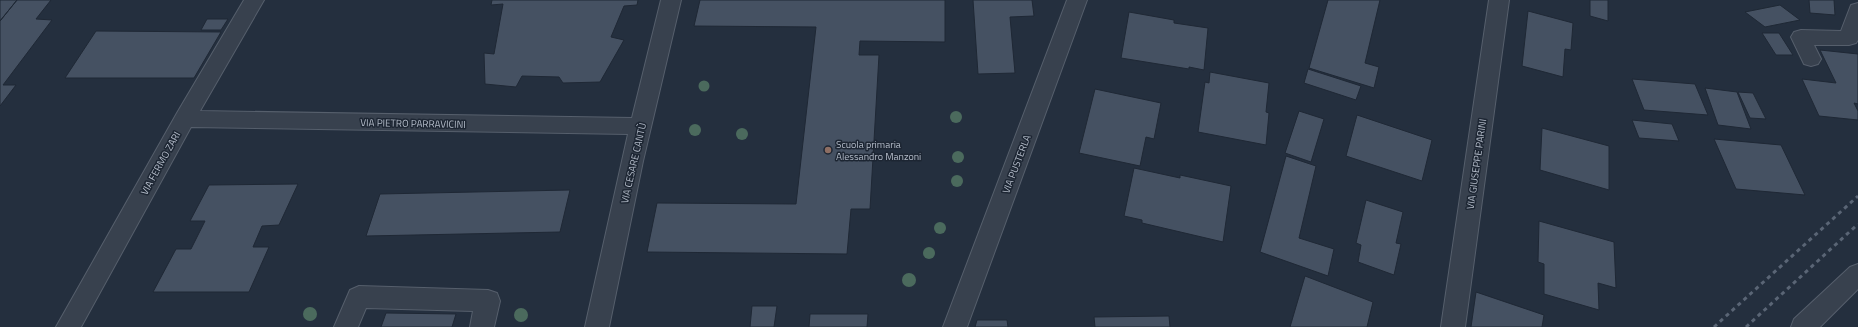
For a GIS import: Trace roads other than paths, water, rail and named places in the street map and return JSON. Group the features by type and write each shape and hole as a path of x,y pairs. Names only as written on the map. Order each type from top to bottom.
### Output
{"street":[{"name":"VIA FERMO ZARI","path":"68,327 254,0"},
{"name":"VIA CESARE CANTÙ","path":"597,327 641,126 671,0"},
{"name":"VIA PUSTERLA","path":"955,327 1077,0"},
{"name":"VIA GIUSEPPE PARINI","path":"1453,327 1499,0"},
{"path":"1811,59 1801,37 1849,38 1858,10"},
{"name":"VIA PIETRO PARRAVICINI","path":"185,119 641,126"},
{"path":"1803,327 1858,274"},
{"path":"346,327 359,297 488,301 482,327"}],"railway":[{"path":"1714,327 1858,196"},
{"path":"1746,327 1858,224"}],"place":[{"name":"Scuola primaria Alessandro Manzoni","path":"828,150"}]}
